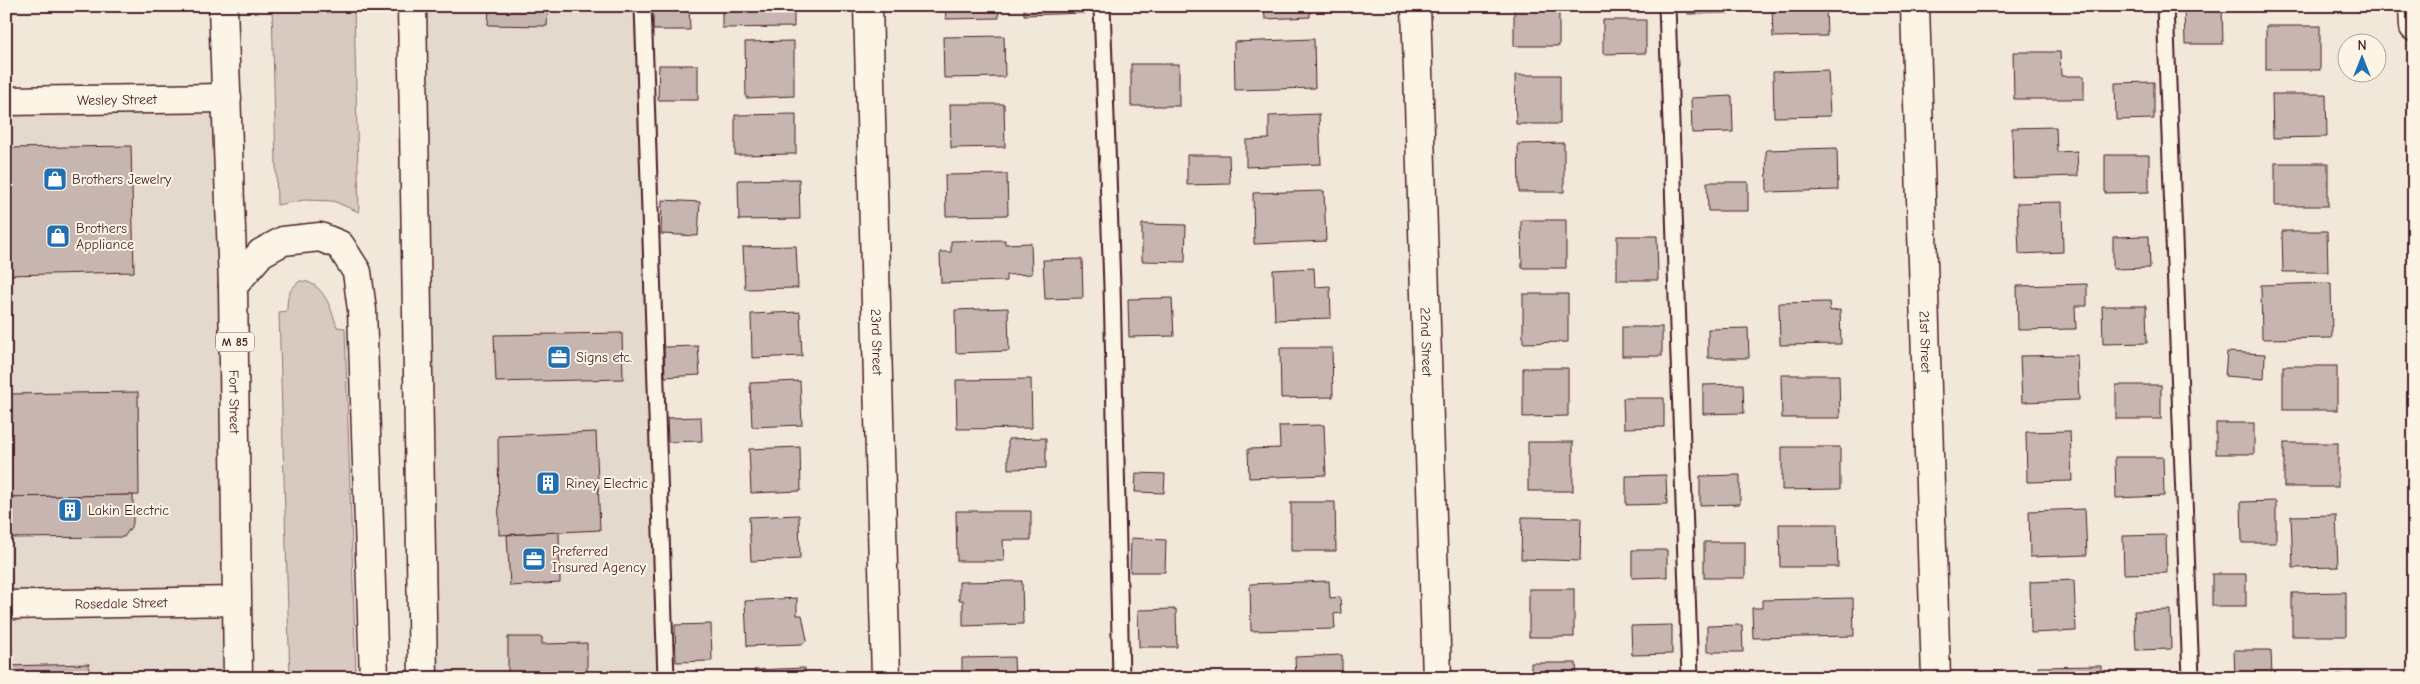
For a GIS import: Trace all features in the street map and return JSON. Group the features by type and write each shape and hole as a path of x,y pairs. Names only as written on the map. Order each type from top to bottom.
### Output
{"street":[{"name":"Fort Street","path":"223,6 234,286 238,678"},
{"path":"412,6 423,678"},
{"name":"23rd Street","path":"868,6 886,678"},
{"name":"22nd Street","path":"1416,6 1437,678"},
{"name":"21st Street","path":"1915,6 1936,678"},
{"path":"2413,6 2414,27"},
{"name":"Wesley Street","path":"6,101 228,98"},
{"path":"234,286 261,253 283,241 320,237 340,245 357,272 362,310 374,678"},
{"name":"Rosedale Street","path":"6,604 236,601"}],"lane":[{"path":"643,6 666,678"},
{"path":"1102,6 1112,286 1121,678"},
{"path":"1667,6 1690,678"},
{"path":"2166,6 2191,678"}],"shaded area":[{"path":"272,6 354,6 359,212 333,201 304,200 277,205"},
{"path":"411,6 643,6 666,678 423,678"},
{"path":"227,98 238,678 6,678 6,101"},
{"path":"300,281 308,282 320,291 329,304 337,327 345,328 356,678 290,678 279,312 287,311 289,294"}],"building":[{"path":"489,6 548,6 547,26 488,25"},
{"path":"653,6 689,6 690,30 653,30"},
{"path":"722,6 794,6 794,27 722,28"},
{"path":"945,6 998,6 999,18 946,19"},
{"path":"1024,6 1087,6 1087,13 1024,15"},
{"path":"1264,6 1310,6 1310,17 1265,19"},
{"path":"1514,6 1559,6 1559,46 1514,46"},
{"path":"1688,6 1729,6 1729,13 1688,14"},
{"path":"1772,6 1826,6 1827,36 1773,37"},
{"path":"2222,6 2223,44 2185,44 2184,7"},
{"path":"1603,20 1646,20 1646,53 1603,54"},
{"path":"2266,26 2320,26 2320,70 2266,70"},
{"path":"1004,36 1005,77 944,78 943,37"},
{"path":"1314,39 1315,88 1235,90 1234,42"},
{"path":"794,41 794,96 746,98 745,42"},
{"path":"2013,52 2060,52 2061,76 2084,76 2084,99 2014,99"},
{"path":"1131,64 1179,64 1179,106 1131,106"},
{"path":"659,65 698,65 698,100 658,100"},
{"path":"1828,70 1830,116 1774,117 1773,72"},
{"path":"1515,75 1560,75 1560,124 1516,124"},
{"path":"2154,82 2154,119 2116,120 2115,83"},
{"path":"2272,94 2326,94 2327,137 2273,138"},
{"path":"1732,96 1733,132 1692,133 1691,98"},
{"path":"950,104 1004,104 1005,147 951,148"},
{"path":"796,114 796,154 735,155 735,115"},
{"path":"1319,114 1321,164 1246,167 1246,140 1269,139 1269,116"},
{"path":"2056,127 2057,152 2077,151 2078,176 2013,178 2012,128"},
{"path":"1564,143 1564,192 1519,192 1518,144"},
{"path":"131,146 134,272 6,275 6,148"},
{"path":"1837,148 1838,190 1767,192 1766,150"},
{"path":"1187,155 1229,155 1230,184 1187,185"},
{"path":"2105,155 2149,155 2149,192 2105,193"},
{"path":"2275,163 2328,163 2328,206 2275,206"},
{"path":"1007,174 1008,215 946,216 945,175"},
{"path":"799,179 800,219 739,220 738,180"},
{"path":"1707,182 1748,182 1748,211 1708,211"},
{"path":"1324,191 1326,241 1254,244 1253,193"},
{"path":"662,200 700,202 698,236 661,234"},
{"path":"2062,202 2063,252 2019,254 2017,203"},
{"path":"1521,220 1566,220 1566,268 1522,268"},
{"path":"1142,224 1186,225 1185,262 1142,261"},
{"path":"2282,231 2327,231 2328,272 2283,272"},
{"path":"1617,236 1657,236 1658,280 1617,280"},
{"path":"2149,236 2150,268 2113,269 2113,237"},
{"path":"1005,240 1005,244 1031,243 1032,274 1006,275 1006,281 941,283 940,252 951,252 951,241"},
{"path":"796,246 798,288 745,289 743,247"},
{"path":"1082,259 1083,298 1045,299 1043,260"},
{"path":"1314,268 1315,287 1330,286 1331,318 1275,320 1273,270"},
{"path":"2331,283 2332,338 2262,339 2261,285"},
{"path":"2087,284 2087,306 2075,306 2076,329 2018,330 2017,286"},
{"path":"1523,294 1568,294 1568,342 1523,343"},
{"path":"1172,298 1174,336 1129,337 1128,299"},
{"path":"1829,302 1830,311 1840,310 1841,344 1780,345 1779,303"},
{"path":"2102,306 2146,306 2147,343 2103,344"},
{"path":"1008,308 1009,351 956,353 955,310"},
{"path":"800,312 802,356 752,358 751,314"},
{"path":"1622,327 1662,327 1662,356 1622,356"},
{"path":"1748,328 1749,358 1708,358 1708,329"},
{"name":"Signs etc.","path":"622,333 623,379 496,382 494,335"},
{"path":"698,346 700,375 665,377 664,347"},
{"path":"1280,348 1332,348 1333,397 1281,398"},
{"path":"2227,352 2265,354 2264,379 2225,376"},
{"path":"2077,355 2079,400 2022,402 2020,356"},
{"path":"2283,366 2337,366 2337,410 2283,410"},
{"path":"1523,368 1568,368 1568,416 1523,417"},
{"path":"1781,375 1839,375 1840,418 1782,418"},
{"path":"1031,379 1032,428 957,429 956,380"},
{"path":"800,381 802,425 752,427 750,383"},
{"path":"1743,384 1744,413 1703,414 1703,385"},
{"path":"2116,385 2161,385 2161,419 2116,419"},
{"path":"138,392 139,495 6,497 6,394"},
{"path":"1623,398 1664,398 1664,427 1624,428"},
{"path":"701,417 702,441 668,442 667,418"},
{"path":"2216,423 2254,423 2254,454 2216,454"},
{"path":"1324,425 1326,475 1249,478 1248,449 1280,448 1279,426"},
{"path":"2070,431 2072,481 2027,482 2026,432"},
{"name":"Riney Electric","path":"596,432 600,530 499,535 498,436"},
{"path":"1046,438 1046,468 1008,469 1008,439"},
{"path":"1528,442 1573,442 1573,491 1528,491"},
{"path":"2284,443 2338,443 2338,487 2284,487"},
{"path":"800,447 801,491 751,493 749,449"},
{"path":"1782,447 1840,447 1840,489 1782,490"},
{"path":"2115,457 2163,457 2164,496 2116,498"},
{"path":"1136,473 1165,474 1164,493 1135,492"},
{"path":"1666,475 1667,504 1626,505 1626,476"},
{"path":"1740,475 1740,504 1700,505 1700,476"},
{"name":"Lakin Electric","path":"133,495 133,524 124,537 6,538 6,497"},
{"path":"2276,501 2276,543 2242,543 2241,502"},
{"path":"1291,502 1335,502 1336,551 1291,551"},
{"path":"2085,509 2087,555 2030,557 2029,511"},
{"path":"956,511 1031,511 1031,540 1003,540 1004,561 957,561"},
{"path":"799,515 800,559 751,561 749,517"},
{"path":"2336,515 2338,567 2293,568 2291,516"},
{"path":"1522,517 1581,518 1580,561 1521,559"},
{"path":"1779,524 1837,524 1838,567 1780,567"},
{"name":"Preferred Insured Agency","path":"559,532 560,583 510,586 507,535"},
{"path":"2166,535 2167,573 2124,574 2123,536"},
{"path":"1131,538 1166,540 1165,572 1130,572"},
{"path":"1704,542 1745,542 1745,578 1704,578"},
{"path":"1632,550 1667,550 1667,577 1632,578"},
{"path":"2212,574 2246,574 2246,606 2212,606"},
{"path":"2074,580 2076,631 2031,633 2030,582"},
{"path":"1022,581 1023,624 963,626 963,600 959,600 959,582"},
{"path":"1329,581 1330,598 1340,597 1341,613 1334,614 1335,629 1251,631 1250,584"},
{"path":"1529,589 1574,589 1574,637 1529,637"},
{"path":"2346,592 2346,636 2292,636 2292,593"},
{"path":"797,598 797,615 802,615 807,640 802,644 747,646 745,601"},
{"path":"1853,598 1854,636 1753,638 1752,608 1762,608 1762,600"},
{"path":"1176,609 1177,647 1139,647 1138,610"},
{"path":"2170,610 2171,649 2136,650 2134,611"},
{"path":"711,624 712,661 676,662 675,625"},
{"path":"1672,625 1672,654 1632,655 1631,626"},
{"path":"1742,625 1743,652 1707,652 1707,626"},
{"path":"508,637 542,637 542,644 587,643 587,678 508,678"},
{"path":"2234,650 2271,650 2272,678 2235,678"},
{"path":"1342,655 1342,678 1296,678 1295,657"},
{"path":"1014,657 1015,678 962,678 962,658"},
{"path":"1531,663 1576,663 1577,678 1531,678"},
{"path":"89,664 89,678 6,678 6,666"},
{"path":"2101,666 2101,678 2039,678 2038,667"},
{"path":"805,668 805,678 755,678 754,670"},
{"path":"2346,675 2346,678 2292,678 2292,676"}],"place":[{"name":"Brothers Jewelry","path":"55,179"},
{"name":"Brothers Appliance","path":"58,236"},
{"name":"Signs etc.","path":"559,357"},
{"name":"Riney Electric","path":"548,483"},
{"name":"Lakin Electric","path":"70,510"},
{"name":"Preferred Insured Agency","path":"534,559"}]}
